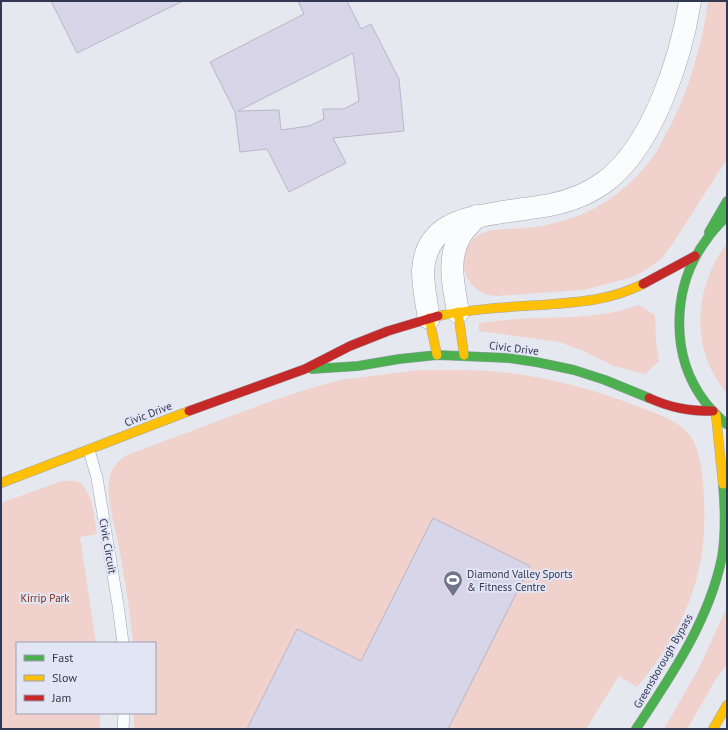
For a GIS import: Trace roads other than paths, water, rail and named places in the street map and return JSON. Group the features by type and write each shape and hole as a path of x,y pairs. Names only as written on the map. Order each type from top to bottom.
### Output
{"main road":[{"path":"727,202 695,256 689,270 680,299 679,329 682,352 689,373 700,393 714,413 727,425"},
{"path":"703,243 717,225 727,216"},
{"name":"Civic Drive","path":"1,483 218,400 305,369 350,346 388,331 429,318 458,312 591,301 604,298 642,285 695,256"},
{"path":"458,312 464,356"},
{"path":"429,318 437,355"},
{"name":"Civic Drive","path":"305,369 358,366 399,359 437,355 508,358 544,363 574,370 605,380 660,404 714,413"},
{"name":"Greensborough Bypass","path":"636,729 680,661 697,630 709,599 721,559 725,530 724,491 722,465 714,413"},
{"path":"713,729 727,706"}],"street":[{"path":"429,318 423,286 424,269 428,250 441,232 465,219 566,201 578,197 606,181 637,146 646,131 667,84 680,47 690,1"},
{"path":"458,312 452,279 453,256 460,237 477,216"}],"lane":[{"name":"Civic Circuit","path":"89,450 97,478 123,642"},
{"path":"124,714 124,729"}],"place":[{"name":"Diamond Valley Sports & Fitness Centre","path":"453,597"}],"park label":[{"name":"Kirrip Park","path":"45,598"}]}
